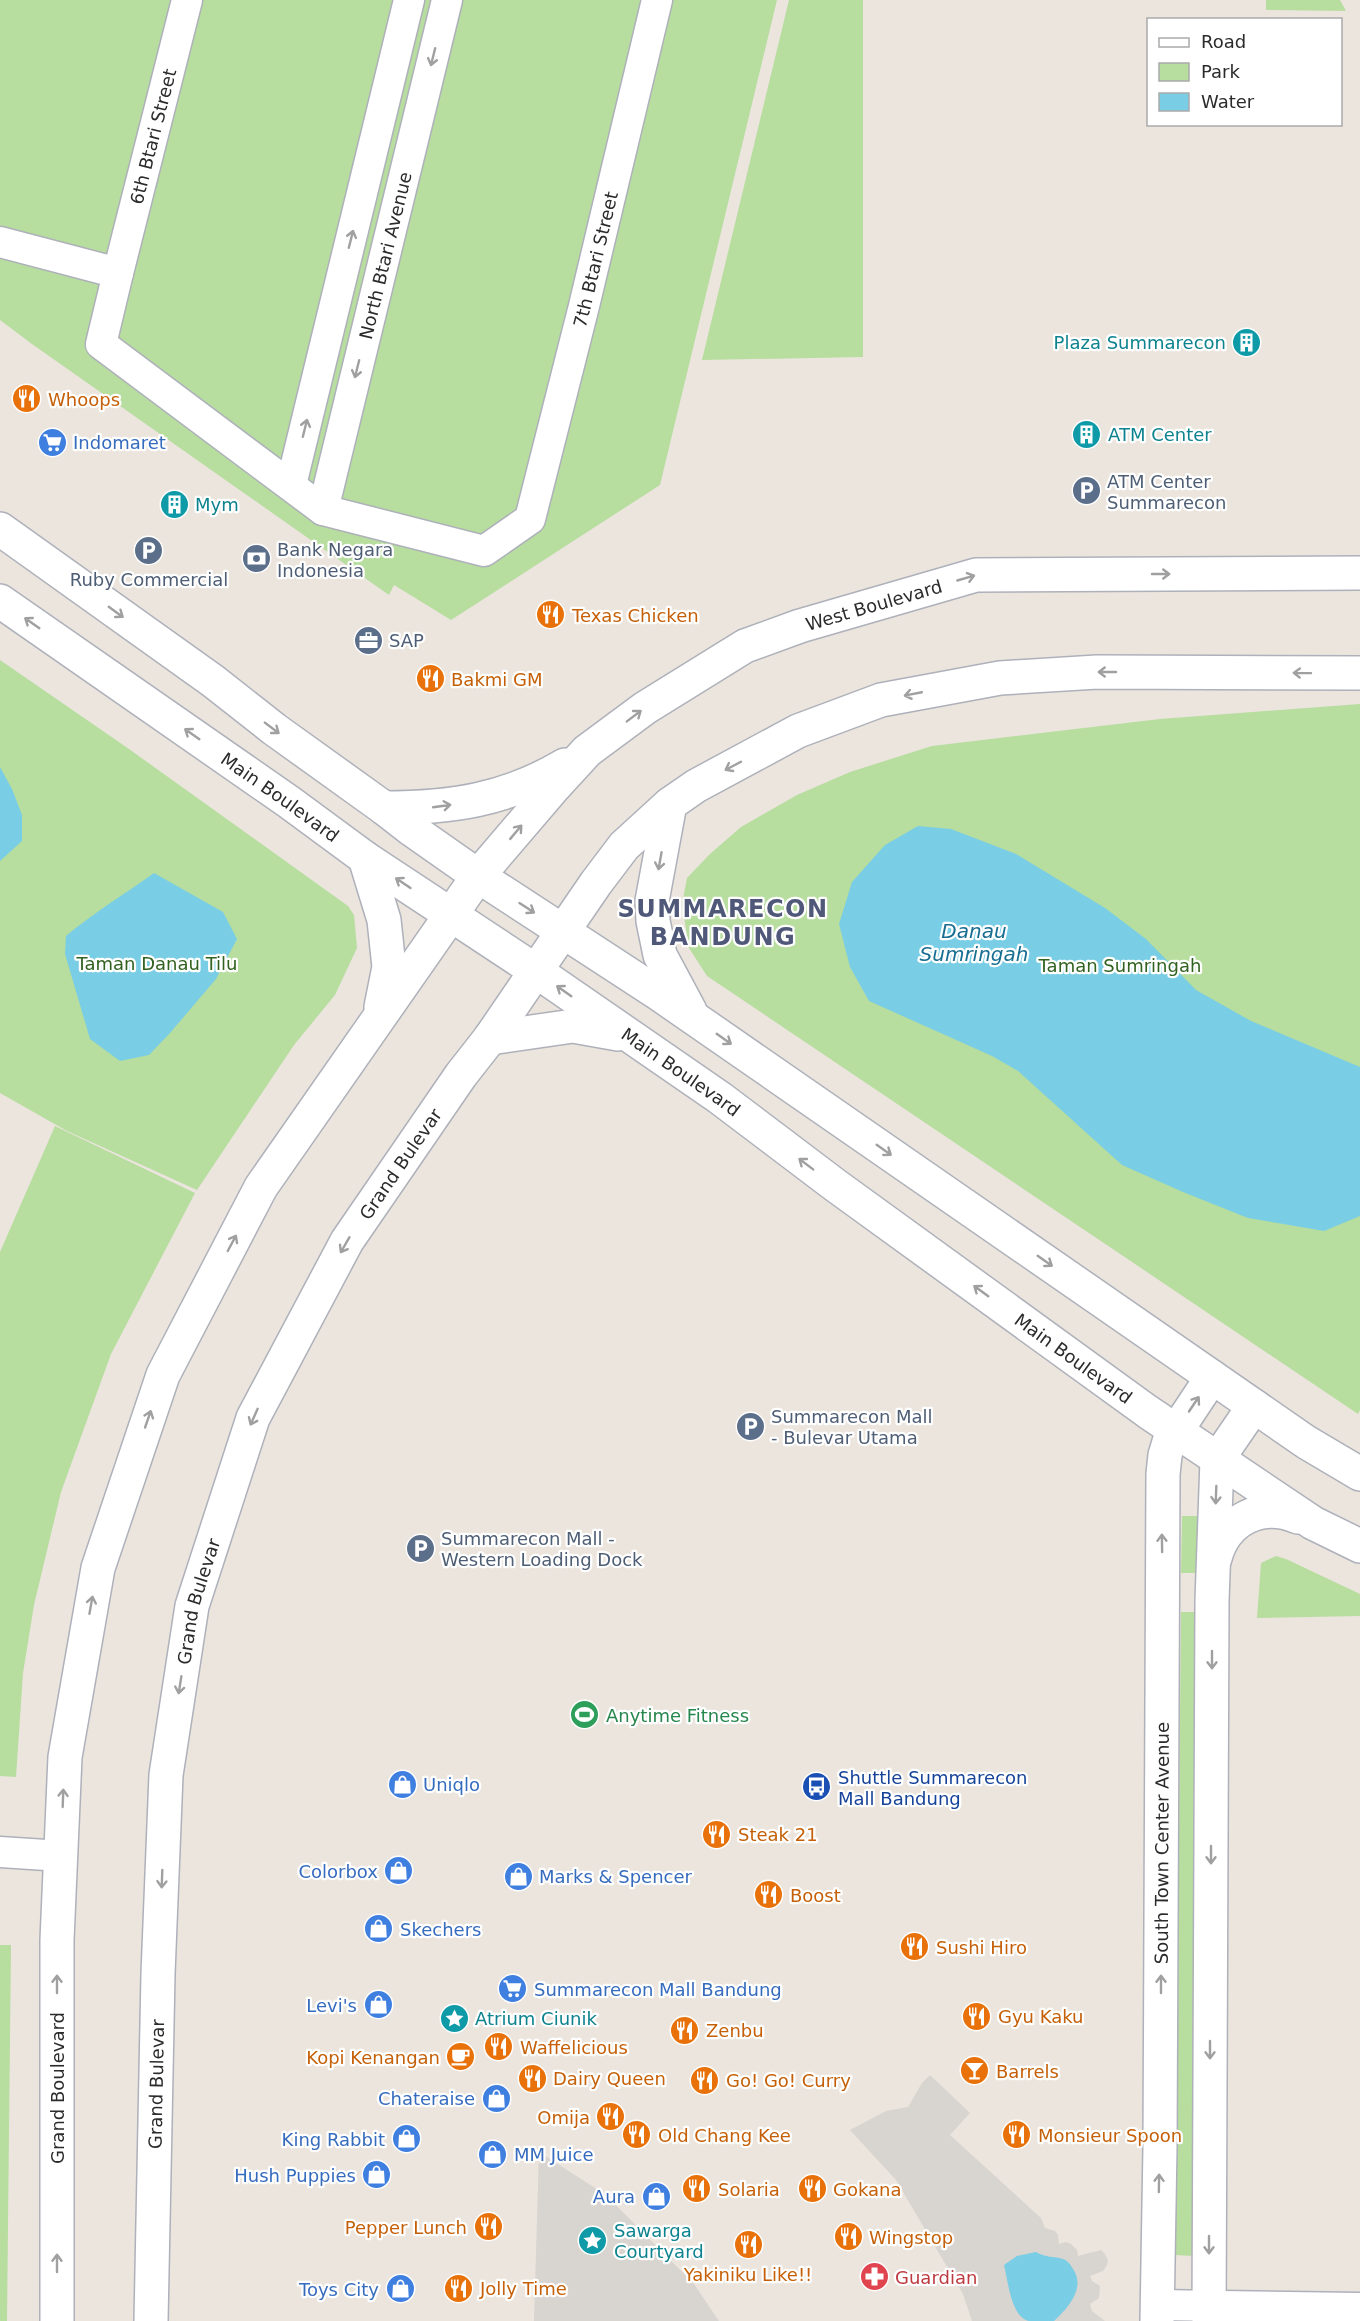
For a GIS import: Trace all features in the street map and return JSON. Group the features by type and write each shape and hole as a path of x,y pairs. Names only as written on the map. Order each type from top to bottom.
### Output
{"main road":[{"path":"0,529 478,876 694,1019 1306,1442 1360,1474"},
{"name":"West Boulevard","path":"452,915 478,876 587,752 645,708 745,646 800,626 976,575 1360,573"},
{"name":"Main Boulevard","path":"0,601 289,802 365,858 536,971 720,1098 834,1185 1217,1460 1313,1523 1360,1546"},
{"path":"563,931 624,846 670,804 696,786 798,731 881,700 989,680 1097,672 1360,673"},
{"path":"384,808 428,808 483,800 543,778 587,752"},
{"path":"670,804 652,901 653,921 660,955 694,1019"},
{"path":"365,858 384,920 389,967 380,1015"},
{"path":"61,1856 65,1757 98,1568 163,1376 261,1187 452,915"},
{"name":"Grand Bulevar","path":"151,2321 158,1974 166,1775 192,1606 253,1418 347,1241 563,931"},
{"path":"490,1038 573,1026 629,1036"},
{"name":"South Town Center Avenue","path":"1157,2313 1160,2147 1161,1502 1165,1455 1176,1431 1212,1377"},
{"path":"1209,2313 1214,1563 1217,1460 1254,1406"},
{"path":"1214,1563 1218,1546 1227,1532 1252,1514 1268,1510 1284,1511 1313,1523"},
{"name":"Grand Boulevard","path":"57,2321 57,1940 61,1856"}],"street":[{"name":"6th Btari Street","path":"187,0 101,344 291,485"},
{"name":"North Btari Avenue","path":"291,485 409,0"},
{"name":"North Btari Avenue","path":"323,510 447,0"},
{"name":"7th Btari Street","path":"323,510 484,551 530,519 584,306 657,0"},
{"path":"0,242 118,273"},
{"path":"291,485 323,510"},
{"path":"0,1852 61,1856"},
{"path":"1157,2313 1360,2307"}],"green space":[{"path":"0,0 777,0 660,485 451,620 394,585 389,595 32,344 0,320"},
{"path":"789,0 863,0 863,357 702,360"},
{"path":"1266,0 1340,0 1346,11 1266,10"},
{"name":"Taman Danau Tilu","path":"0,660 348,906 354,915 357,948 335,995 294,1045 197,1190 67,1131 0,1093"},
{"name":"Taman Sumringah","path":"1360,704 1360,1410 1358,1414 707,976 689,948 682,904 687,878 741,827 797,795 850,772 932,746 1160,719"},
{"path":"55,1126 195,1193 111,1354 61,1492 34,1605 23,1673 16,1777 0,1776 0,1252"},
{"path":"1182,1516 1203,1516 1202,1573 1181,1573"},
{"path":"1276,1556 1360,1594 1360,1616 1257,1618 1261,1563"},
{"path":"1181,1612 1199,1612 1194,2256 1175,2255"},
{"path":"0,1945 11,1945 7,2321 0,2321"}],"shaded area":[{"path":"930,2075 970,2113 950,2135 1041,2218 1045,2228 1055,2231 1059,2244 1066,2242 1071,2244 1077,2250 1078,2256 1101,2250 1105,2254 1108,2260 1103,2271 1090,2276 1092,2281 1100,2286 1099,2298 1090,2304 1092,2311 1105,2321 972,2321 963,2294 896,2180 850,2130 886,2111 908,2107 922,2083"},
{"name":"Sawarga Courtyard","path":"539,2152 606,2195 694,2284 719,2321 534,2321"}],"water":[{"path":"0,767 22,815 22,841 0,861"},
{"name":"Danau Sumringah","path":"918,826 951,829 1016,854 1105,908 1146,939 1196,990 1251,1021 1360,1067 1360,1216 1324,1231 1248,1218 1183,1192 1122,1165 1018,1071 992,1056 869,1001 850,967 839,924 852,882 885,845"},
{"path":"154,873 223,912 237,939 216,979 149,1055 120,1061 90,1039 65,954 66,936"},
{"path":"1036,2252 1066,2260 1076,2276 1074,2297 1054,2321 1029,2321 1023,2318 1014,2306 1009,2289 1004,2265 1017,2256"}],"place":[{"name":"Plaza Summarecon","path":"1247,342"},
{"name":"Whoops","path":"27,399"},
{"name":"ATM Center","path":"1087,434"},
{"name":"Indomaret","path":"52,442"},
{"name":"ATM Center Summarecon","path":"1086,491"},
{"name":"Mym","path":"174,504"},
{"name":"Ruby Commercial","path":"149,550"},
{"name":"Bank Negara Indonesia","path":"256,559"},
{"name":"Texas Chicken","path":"551,615"},
{"name":"SAP","path":"368,640"},
{"name":"Bakmi GM","path":"430,679"},
{"name":"Summarecon Mall - Bulevar Utama","path":"750,1426"},
{"name":"Summarecon Mall - Western Loading Dock","path":"420,1548"},
{"name":"Anytime Fitness","path":"585,1715"},
{"name":"Uniqlo","path":"402,1784"},
{"name":"Shuttle Summarecon Mall Bandung","path":"817,1787"},
{"name":"Steak 21","path":"717,1834"},
{"name":"Colorbox","path":"399,1871"},
{"name":"Marks & Spencer","path":"518,1876"},
{"name":"Boost","path":"769,1895"},
{"name":"Skechers","path":"379,1929"},
{"name":"Sushi Hiro","path":"915,1947"},
{"name":"Summarecon Mall Bandung","path":"513,1989"},
{"name":"Levi's","path":"378,2005"},
{"name":"Gyu Kaku","path":"977,2016"},
{"name":"Atrium Ciunik","path":"454,2018"},
{"name":"Zenbu","path":"685,2030"},
{"name":"Waffelicious","path":"499,2047"},
{"name":"Kopi Kenangan","path":"461,2057"},
{"name":"Barrels","path":"975,2071"},
{"name":"Dairy Queen","path":"532,2078"},
{"name":"Go! Go! Curry","path":"705,2080"},
{"name":"Chateraise","path":"496,2098"},
{"name":"Omija","path":"611,2117"},
{"name":"Old Chang Kee","path":"637,2135"},
{"name":"Monsieur Spoon","path":"1017,2135"},
{"name":"King Rabbit","path":"406,2139"},
{"name":"MM Juice","path":"493,2154"},
{"name":"Hush Puppies","path":"377,2175"},
{"name":"Solaria","path":"697,2189"},
{"name":"Gokana","path":"812,2189"},
{"name":"Aura","path":"656,2196"},
{"name":"Pepper Lunch","path":"488,2227"},
{"name":"Wingstop","path":"848,2237"},
{"name":"Sawarga Courtyard","path":"593,2240"},
{"name":"Yakiniku Like!!","path":"748,2245"},
{"name":"Guardian","path":"874,2277"},
{"name":"Jolly Time","path":"459,2288"},
{"name":"Toys City","path":"400,2289"}],"district":[{"name":"SUMMARECON BANDUNG","path":"723,923"}]}
